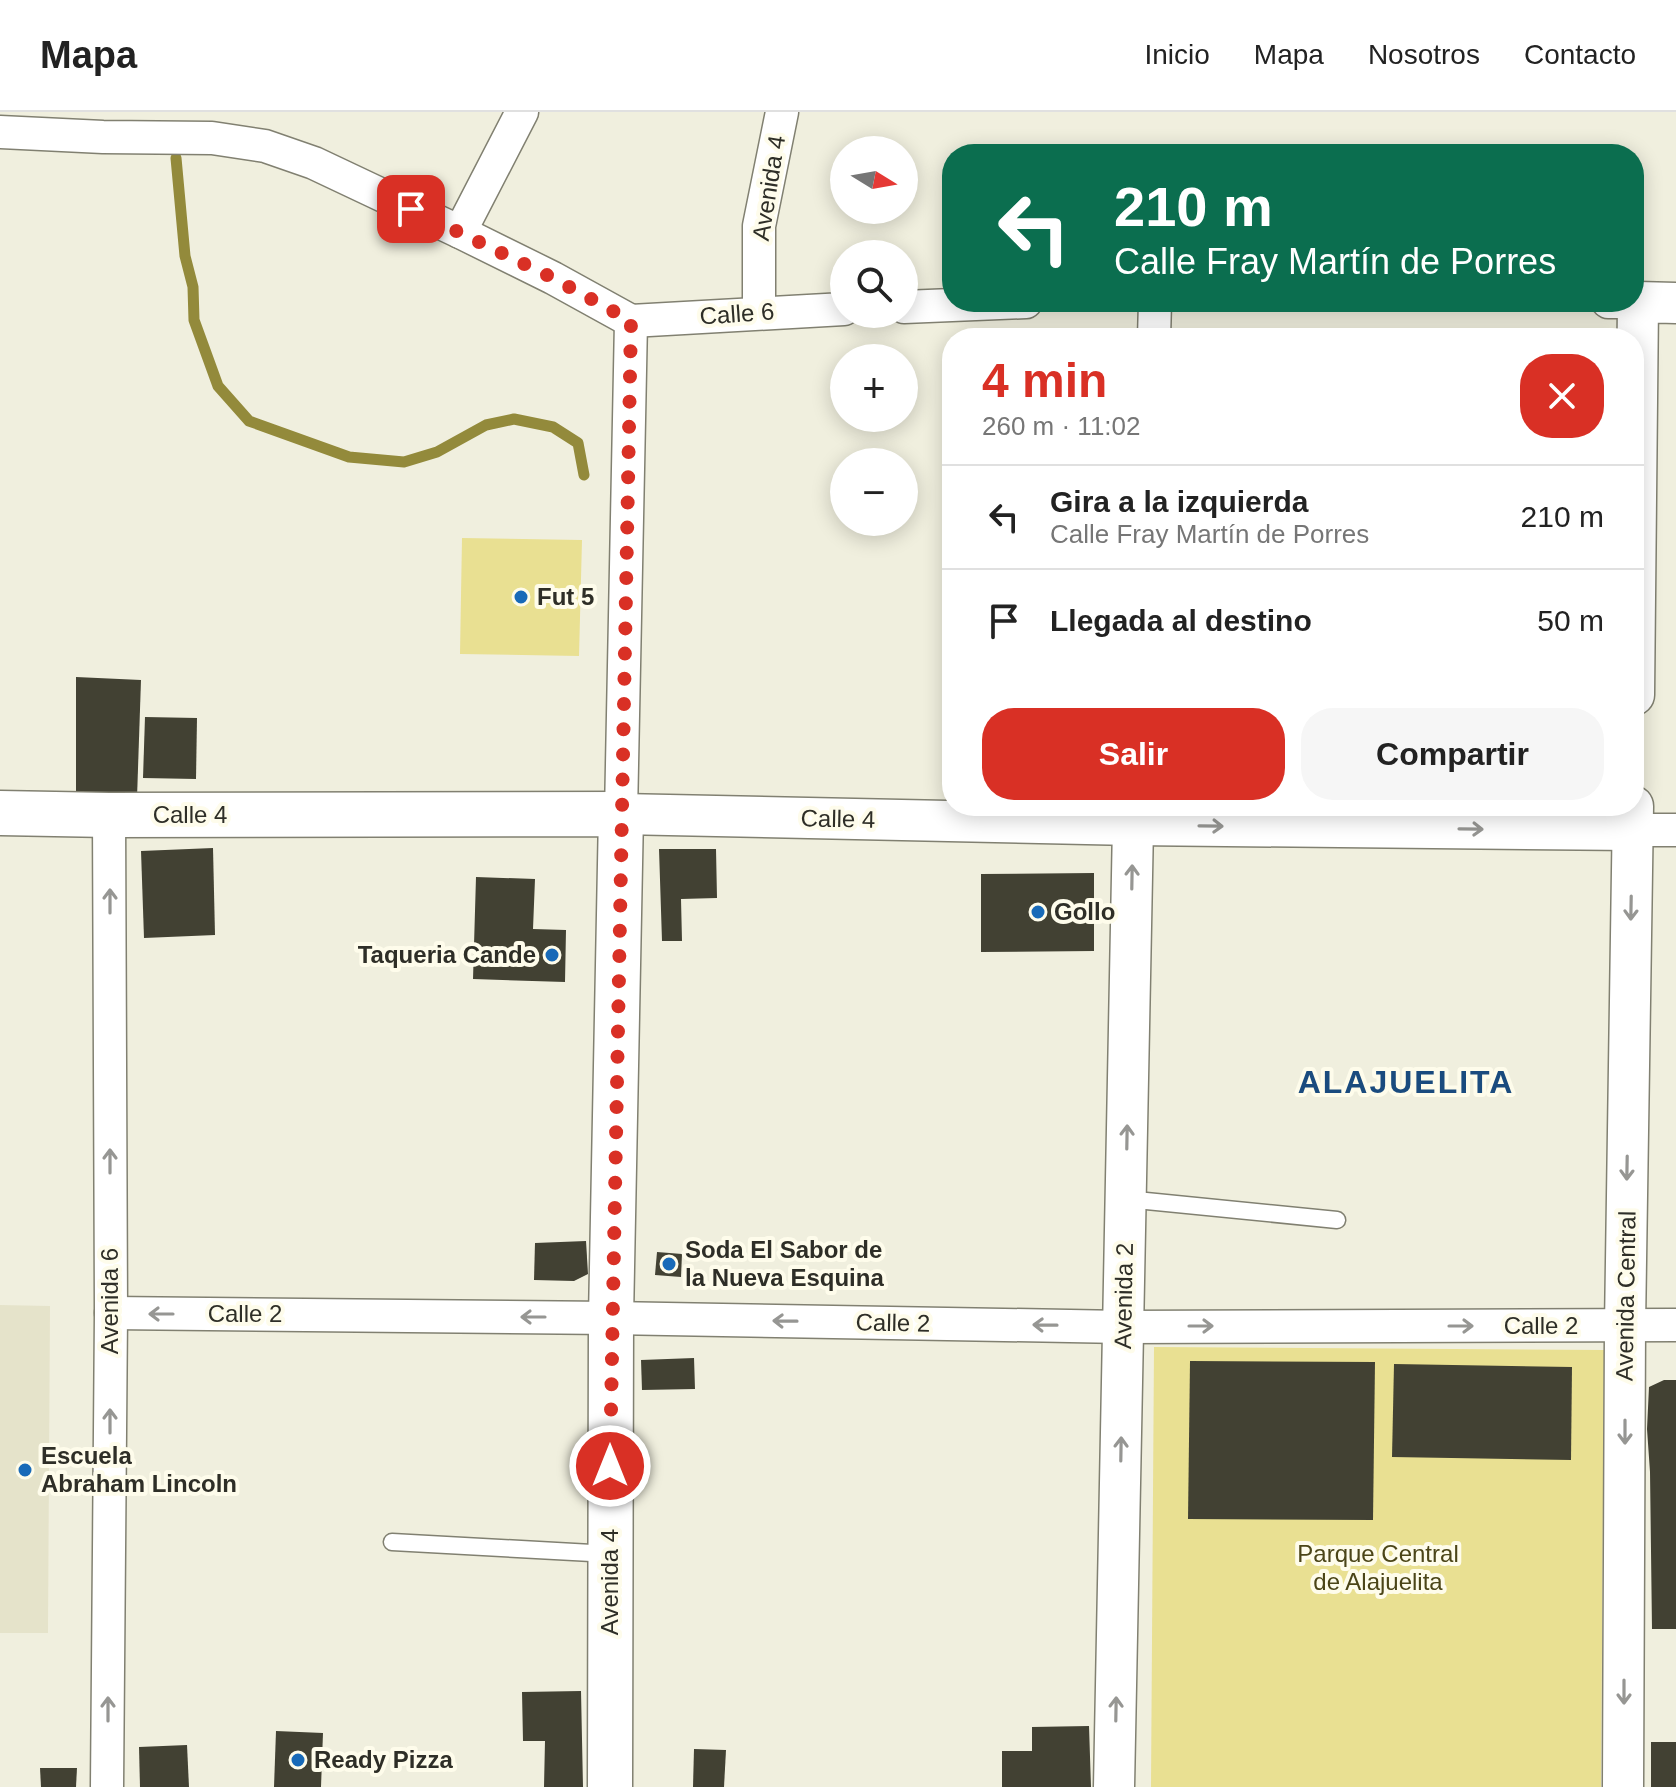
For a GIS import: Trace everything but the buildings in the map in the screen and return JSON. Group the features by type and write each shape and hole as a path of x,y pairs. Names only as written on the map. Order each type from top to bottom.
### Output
{"main road":[{"name":"Calle 4","path":"0,813 621,814"},
{"name":"Avenida 4","path":"610,1787 611,1318 621,814"}],"street":[{"path":"460,232 522,112"},
{"name":"Avenida 4","path":"759,312 759,226 782,112"},
{"path":"0,132 212,138 265,146 314,163 460,232 631,321"},
{"path":"918,306 942,305"},
{"name":"Calle 6","path":"631,321 830,309"},
{"name":"Avenida 4","path":"621,814 631,321"},
{"name":"Calle 4","path":"621,814 942,815"},
{"name":"Avenida 6","path":"107,1787 111,1313 109,815"},
{"name":"Calle 4","path":"1133,816 1633,818 1676,830"},
{"name":"Avenida 2","path":"1114,1787 1133,816"},
{"name":"Avenida Central","path":"1623,1787 1625,1326 1633,818"},
{"name":"Calle 2","path":"111,1313 1123,1327 1676,1325"}],"lane":[{"path":"1126,1199 1337,1220"},
{"path":"392,1542 610,1554"}],"shaded area":[{"name":"Escuela Abraham Lincoln","path":"0,1305 50,1306 48,1633 0,1633"}],"green space":[{"name":"Fut 5","path":"462,538 582,540 579,656 460,654"},
{"name":"Parque Central de Alajuelita","path":"1154,1347 1604,1350 1601,1787 1151,1787"}],"waterway":[{"path":"176,158 185,256 193,287 194,320 218,386 249,421 349,457 404,462 437,452 486,425 514,419 553,427 578,443 584,475"}],"place":[{"name":"Fut 5","path":"521,597"},
{"name":"Gollo","path":"1038,912"},
{"name":"Taqueria Cande","path":"552,955"},
{"name":"Soda El Sabor de la Nueva Esquina","path":"669,1264"},
{"name":"Escuela Abraham Lincoln","path":"25,1470"},
{"name":"Ready Pizza","path":"298,1760"}],"district":[{"name":"ALAJUELITA","path":"1406,1082"}],"route":[{"path":"411,209 553,278 631,321 610,1466"}]}
